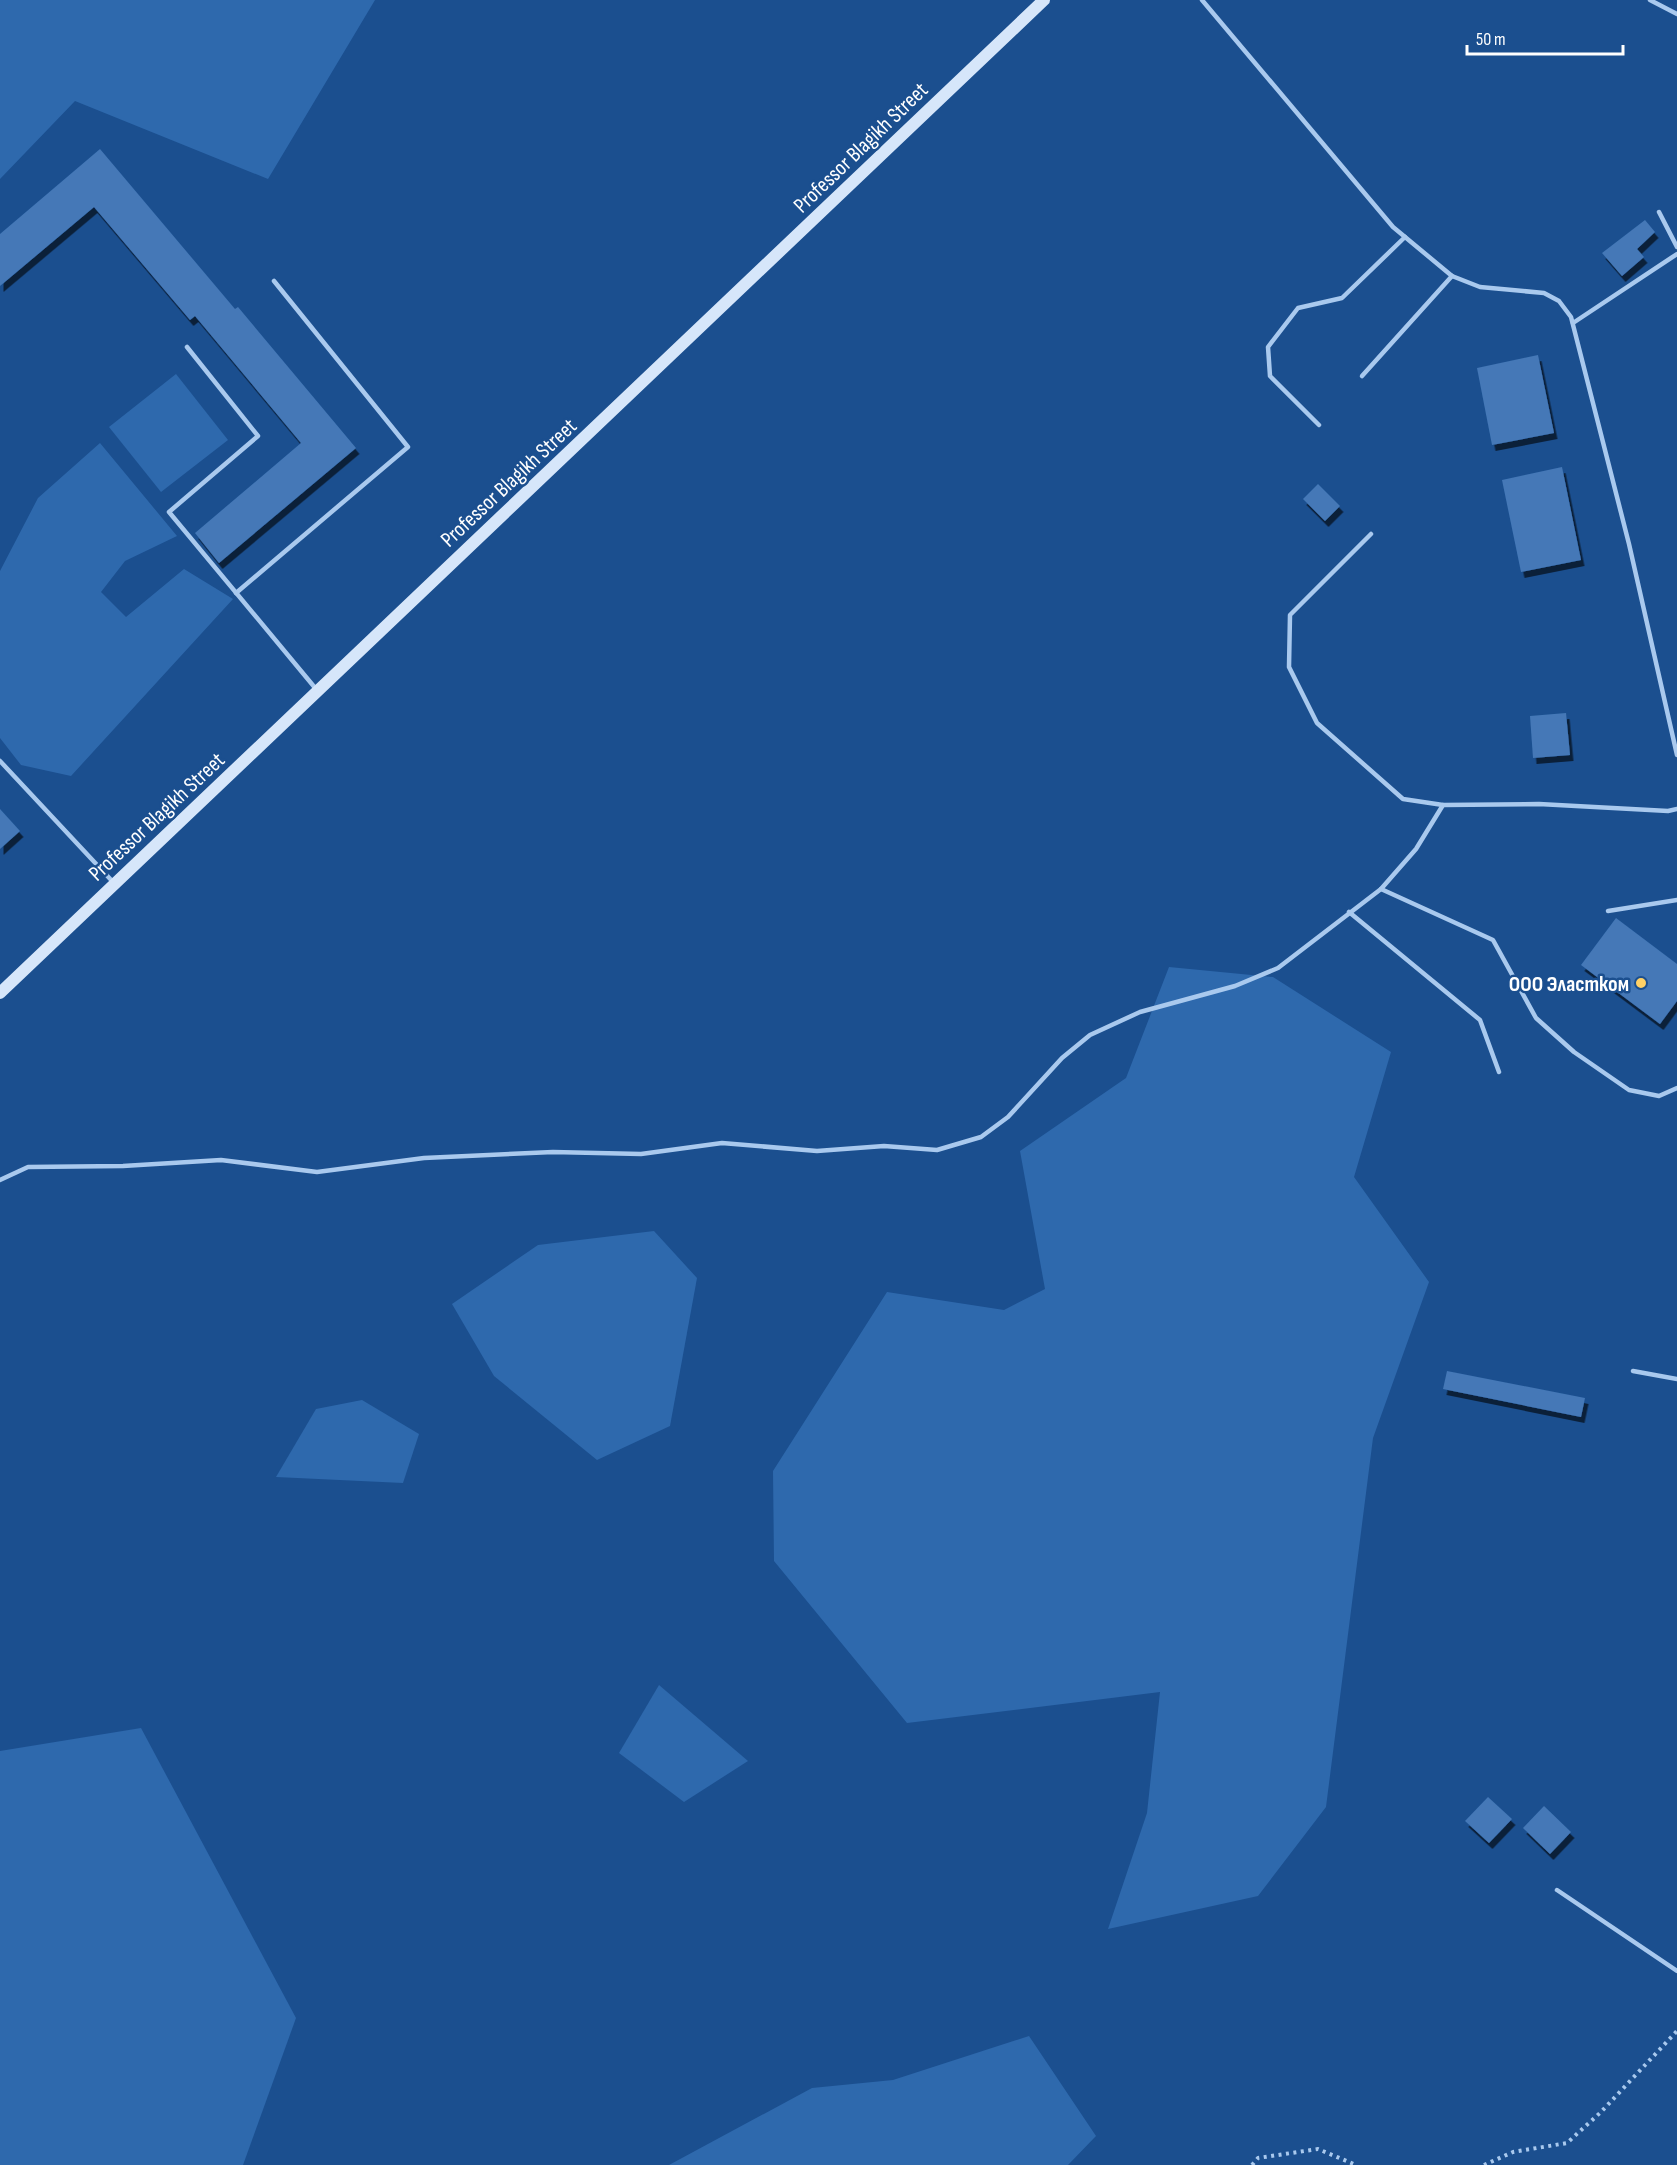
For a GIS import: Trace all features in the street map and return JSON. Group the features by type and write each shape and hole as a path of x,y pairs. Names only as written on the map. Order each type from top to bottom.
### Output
{"main road":[{"name":"Professor Blagikh Street","path":"0,993 1044,0"}],"lane":[{"path":"1202,0 1393,227 1452,276 1480,287 1544,293 1558,301 1571,316 1629,544 1677,755"},
{"path":"1650,0 1677,14"},
{"path":"1659,212 1677,247"},
{"path":"1319,425 1270,376 1268,347 1298,308 1342,298 1405,237"},
{"path":"1573,323 1677,254"},
{"path":"1362,376 1452,276"},
{"path":"236,593 408,447 274,281"},
{"path":"187,347 258,436 169,512 318,692"},
{"path":"1371,534 1290,615 1289,667 1317,723 1403,799 1443,805 1539,804 1668,811 1677,809"},
{"path":"0,761 114,884"},
{"path":"0,1180 28,1167 123,1166 221,1160 317,1172 424,1158 553,1152 641,1154 722,1143 817,1151 884,1146 937,1150 981,1137 1008,1117 1062,1058 1090,1035 1140,1012 1235,986 1278,968 1381,889 1416,849 1443,805"},
{"path":"1381,889 1493,940 1536,1018 1574,1052 1629,1090 1659,1096 1677,1088"},
{"path":"1608,911 1677,900"},
{"path":"1350,912 1480,1020 1500,1072"},
{"path":"1632,1371 1677,1379"},
{"path":"1557,1890 1677,1971"}],"path":[{"path":"1484,2165 1513,2151 1567,2143 1601,2112 1677,2031"},
{"path":"1252,2165 1258,2158 1318,2149 1356,2165"}],"shaded area":[{"path":"0,0 375,0 268,179 75,101 0,179"},
{"path":"176,374 228,440 161,492 109,427"},
{"path":"100,443 177,536 125,561 101,592 126,617 184,569 233,599 71,776 21,765 0,738 0,571 38,498"},
{"path":"1169,967 1273,977 1391,1052 1354,1177 1429,1282 1373,1438 1326,1807 1258,1896 1108,1929 1147,1813 1160,1692 907,1723 774,1561 773,1471 887,1292 1004,1310 1045,1289 1020,1151 1126,1078"},
{"path":"654,1231 697,1278 670,1426 597,1460 494,1376 452,1304 538,1245"},
{"path":"362,1400 419,1434 403,1483 276,1477 316,1409"},
{"path":"659,1685 748,1761 684,1802 619,1753"},
{"path":"141,1728 296,2018 243,2165 0,2165 0,1751"},
{"path":"1029,2036 1096,2136 1068,2165 669,2165 812,2088 893,2080"}],"building":[{"path":"100,149 235,309 238,307 356,448 219,563 195,533 301,443 195,316 190,320 94,207 0,286 0,234"},
{"path":"1645,220 1655,232 1637,249 1644,257 1622,276 1602,253"},
{"path":"1538,355 1554,433 1492,445 1477,368"},
{"path":"1562,467 1581,560 1521,572 1502,480"},
{"path":"1318,484 1340,506 1325,521 1303,499"},
{"path":"1566,713 1570,755 1533,758 1530,716"},
{"path":"0,809 20,831 0,849"},
{"name":"ООО Эластком","path":"1616,918 1677,964 1677,1001 1660,1024 1581,965"},
{"path":"1447,1371 1585,1398 1581,1417 1443,1389"},
{"path":"1488,1797 1512,1819 1489,1843 1465,1821"},
{"path":"1544,1806 1571,1832 1550,1854 1523,1828"}],"place":[{"name":"ООО Эластком","path":"1641,983"}]}
